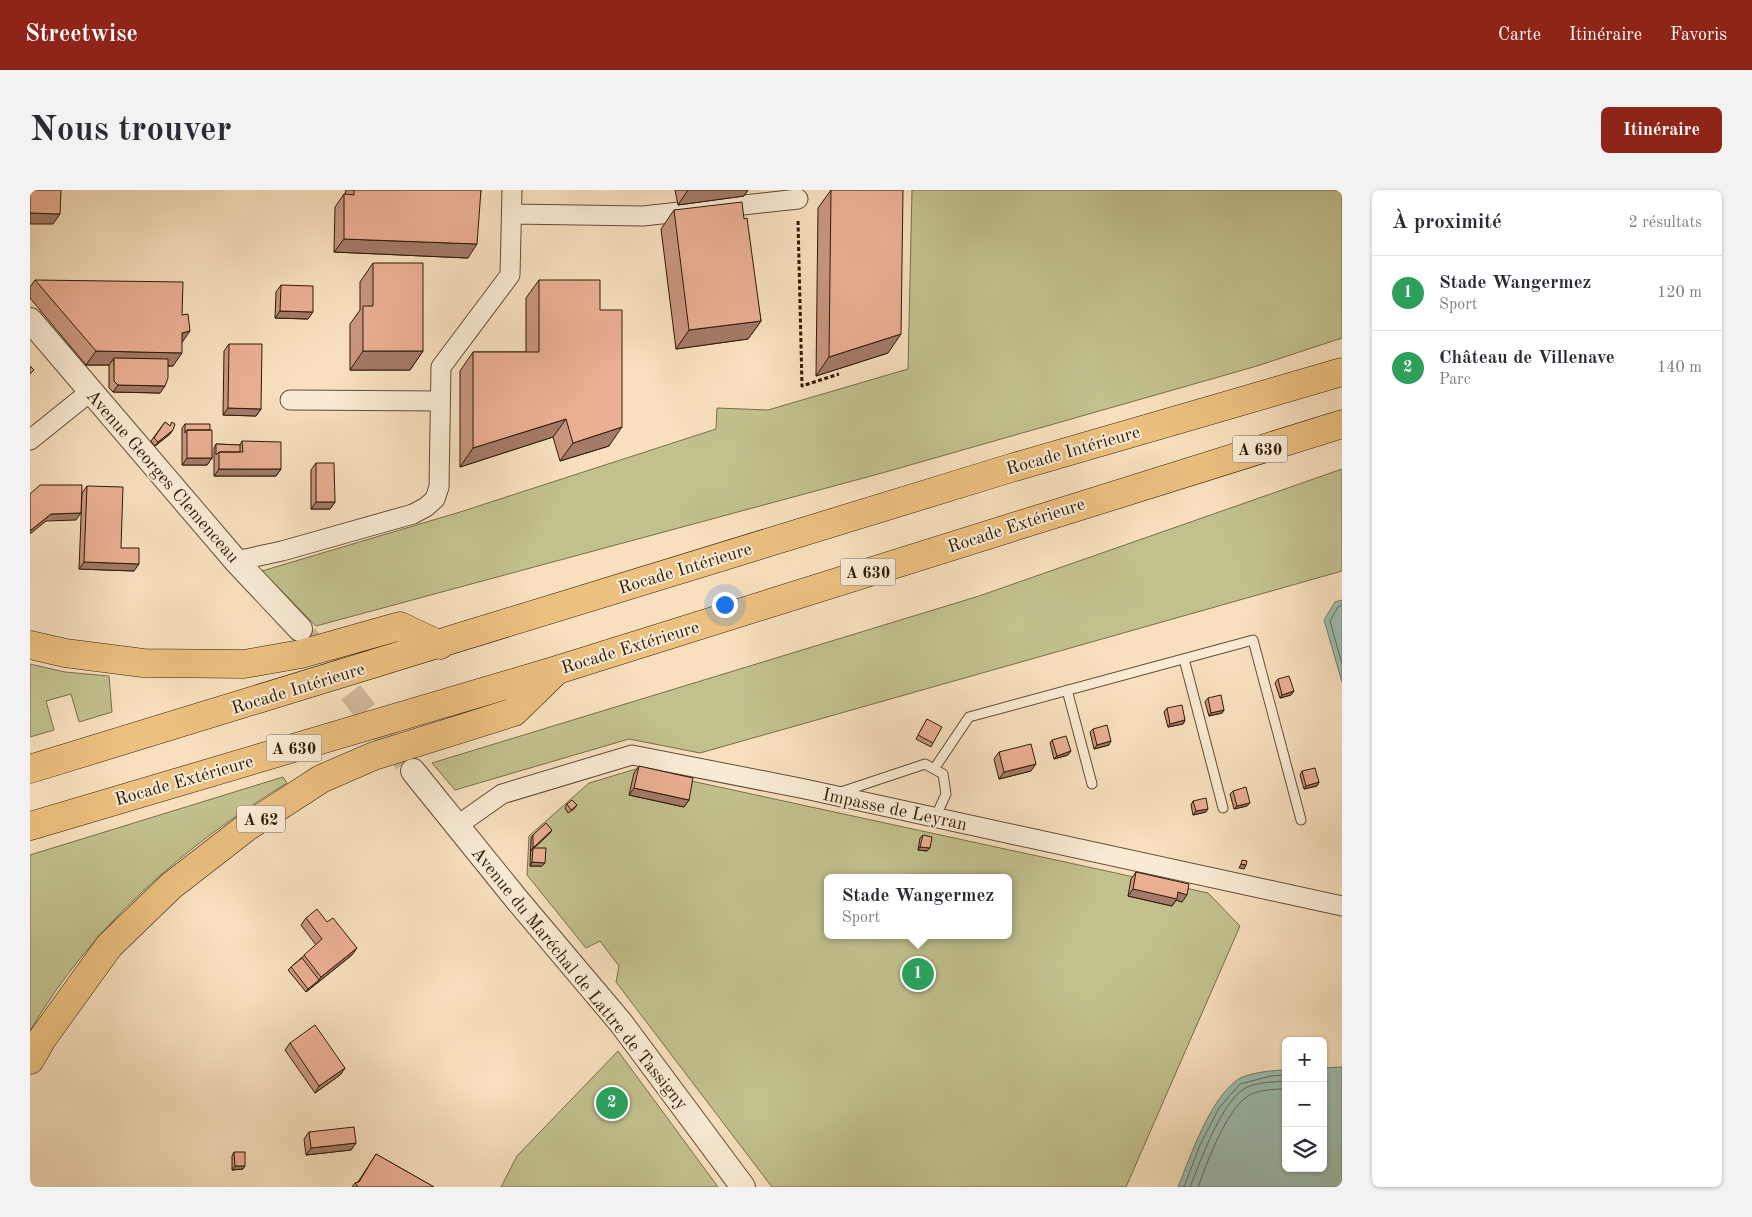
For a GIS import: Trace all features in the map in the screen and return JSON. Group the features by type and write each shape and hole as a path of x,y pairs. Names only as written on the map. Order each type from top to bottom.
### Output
{"highway":[{"name":"Rocade Intérieure","path":"30,769 440,645 1010,468 1342,372"},
{"name":"Rocade Extérieure","path":"30,826 557,670 1342,424"},
{"path":"30,645 65,653 143,663 244,664 301,654 400,626 440,645"},
{"name":"A 62","path":"30,1060 42,1039 109,946 171,886 247,828 320,779 374,756 514,712 557,670"}],"street":[{"path":"236,561 301,546 413,514 426,507 435,498 439,486 441,367 510,275 512,190"},
{"path":"512,214 643,216 798,199"},
{"name":"Avenue Georges Clemenceau","path":"30,320 236,561 300,629"},
{"path":"30,440 91,391"},
{"path":"290,400 440,401"},
{"name":"Impasse de Leyran","path":"458,825 502,794 632,755 831,795 1342,906"},
{"name":"Avenue du Maréchal de Lattre de Tassigny","path":"413,771 518,901 621,1023 743,1187"}],"lane":[{"path":"934,768 969,717 1253,640 1301,820"},
{"path":"1184,659 1223,808"},
{"path":"1067,690 1092,784"},
{"path":"831,795 925,764 944,774 946,794 936,818"}],"path":[{"path":"798,199 802,386 839,374"}],"shaded area":[{"path":"912,190 1342,190 1342,338 1257,366 882,473 316,626 262,571 460,512 716,429 717,408 768,410 908,369"},
{"path":"1342,469 1342,571 700,753 629,739 455,790 432,763 979,596"},
{"path":"30,664 65,672 109,676 112,712 79,722 71,694 46,701 54,730 30,737"},
{"path":"636,769 1208,893 1240,926 1126,1187 772,1187 616,982 619,966 600,941 586,948 527,875 529,836 589,783"},
{"path":"283,777 287,783 249,807 177,861 111,923 81,957 54,993 30,1031 30,855"},
{"path":"618,1051 718,1187 501,1187 517,1156"}],"water":[{"path":"1342,600 1342,682 1324,620 1335,602"},
{"path":"1342,1067 1342,1187 1178,1187 1209,1115 1227,1089 1237,1080 1247,1075 1268,1071 1282,1070 1282,1172 1327,1172 1327,1068"}],"building":[{"path":"30,190 61,190 60,214 30,213"},
{"path":"354,190 481,190 477,244 344,239 344,194 354,195"},
{"path":"831,190 903,190 901,334 829,357"},
{"path":"742,202 744,219 747,218 761,321 689,330 674,210"},
{"path":"373,263 423,263 423,351 363,351 363,306 373,306"},
{"path":"35,280 183,282 182,315 188,314 190,331 182,333 182,353 96,351"},
{"path":"539,280 600,280 600,310 622,310 622,427 573,443 566,419 473,448 473,352 539,352"},
{"path":"281,285 313,286 313,312 280,311"},
{"path":"229,344 262,344 261,409 228,408"},
{"path":"114,358 168,359 168,378 165,386 118,385 114,381"},
{"path":"30,366 34,370 30,374"},
{"path":"165,422 170,426 172,422 175,424 173,430 158,442 154,438"},
{"path":"185,424 210,424 210,430 187,430 185,433"},
{"path":"187,430 212,430 212,458 187,458"},
{"path":"242,441 281,442 281,469 219,469 219,452 243,452"},
{"path":"216,444 240,445 240,452 219,452 216,455"},
{"path":"316,463 334,463 335,502 316,502"},
{"path":"40,485 82,485 81,513 51,514 31,530 30,494"},
{"path":"87,486 123,487 121,548 139,548 139,564 84,562"},
{"path":"1289,676 1294,691 1282,695 1278,679"},
{"path":"1221,695 1224,710 1211,713 1208,698"},
{"path":"1182,705 1185,720 1170,724 1167,708"},
{"path":"927,719 942,727 933,743 918,735"},
{"path":"1107,725 1111,741 1097,745 1093,729"},
{"path":"1066,736 1071,751 1057,756 1052,740"},
{"path":"1031,744 1036,764 1004,772 999,752"},
{"path":"639,766 693,778 689,800 634,788"},
{"path":"1315,768 1319,782 1306,786 1302,771"},
{"path":"1246,787 1250,803 1237,806 1233,791"},
{"path":"1206,798 1208,809 1196,811 1193,801"},
{"path":"572,800 577,805 571,810 567,804"},
{"path":"546,823 552,830 533,848 533,835"},
{"path":"923,835 932,837 930,848 920,847"},
{"path":"533,848 546,848 545,863 532,862"},
{"path":"1242,860 1247,861 1246,865 1241,864"},
{"path":"1136,872 1189,884 1187,895 1178,892 1177,899 1133,889"},
{"path":"317,909 327,922 333,918 357,948 321,977 304,955 322,939 306,918"},
{"path":"302,958 319,980 308,989 291,967"},
{"path":"315,1025 345,1068 319,1086 290,1043"},
{"path":"354,1127 356,1143 311,1148 309,1132"},
{"path":"234,1152 245,1152 245,1166 235,1166"},
{"path":"376,1154 434,1187 357,1187 355,1183 359,1182"}],"tunnel":[{"path":"306,636 406,762"}],"place":[{"name":"Stade Wangermez","path":"918,974"},
{"name":"Château de Villenave","path":"612,1103"}]}
